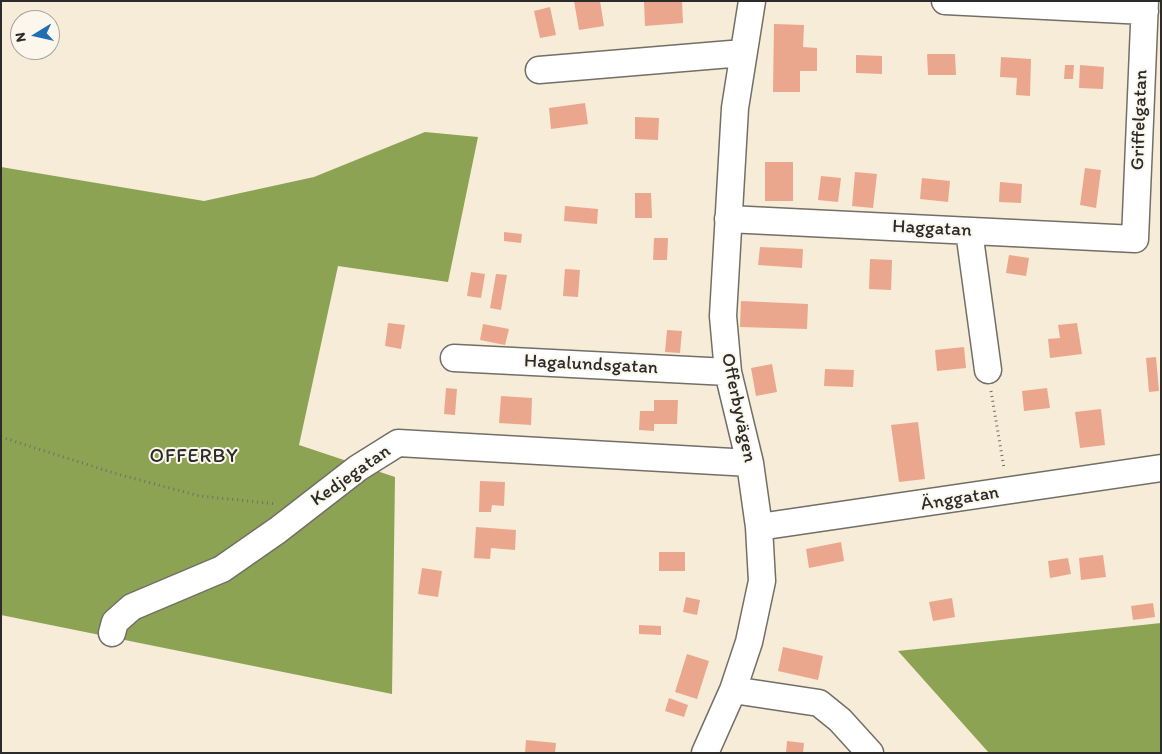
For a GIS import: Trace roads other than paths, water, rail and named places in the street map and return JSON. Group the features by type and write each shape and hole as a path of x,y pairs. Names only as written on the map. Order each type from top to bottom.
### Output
{"street":[{"name":"Offerbyvägen","path":"705,753 750,642 760,589 762,552 759,527 750,463 728,372 723,316 735,108 752,1"},
{"path":"946,1 1145,6"},
{"name":"Griffelgatan","path":"1135,239 1150,126 1145,6"},
{"path":"539,70 743,53"},
{"name":"Haggatan","path":"728,220 1135,239"},
{"path":"969,231 988,370"},
{"name":"Hagalundsgatan","path":"454,358 728,372"},
{"name":"Kedjegatan","path":"112,633 115,622 132,607 222,569 278,530 386,449 406,442 599,456 750,463"},
{"name":"Änggatan","path":"759,527 1161,468"},
{"path":"732,690 819,703 840,720 870,753"}],"district":[{"name":"OFFERBY","path":"194,457"}]}
